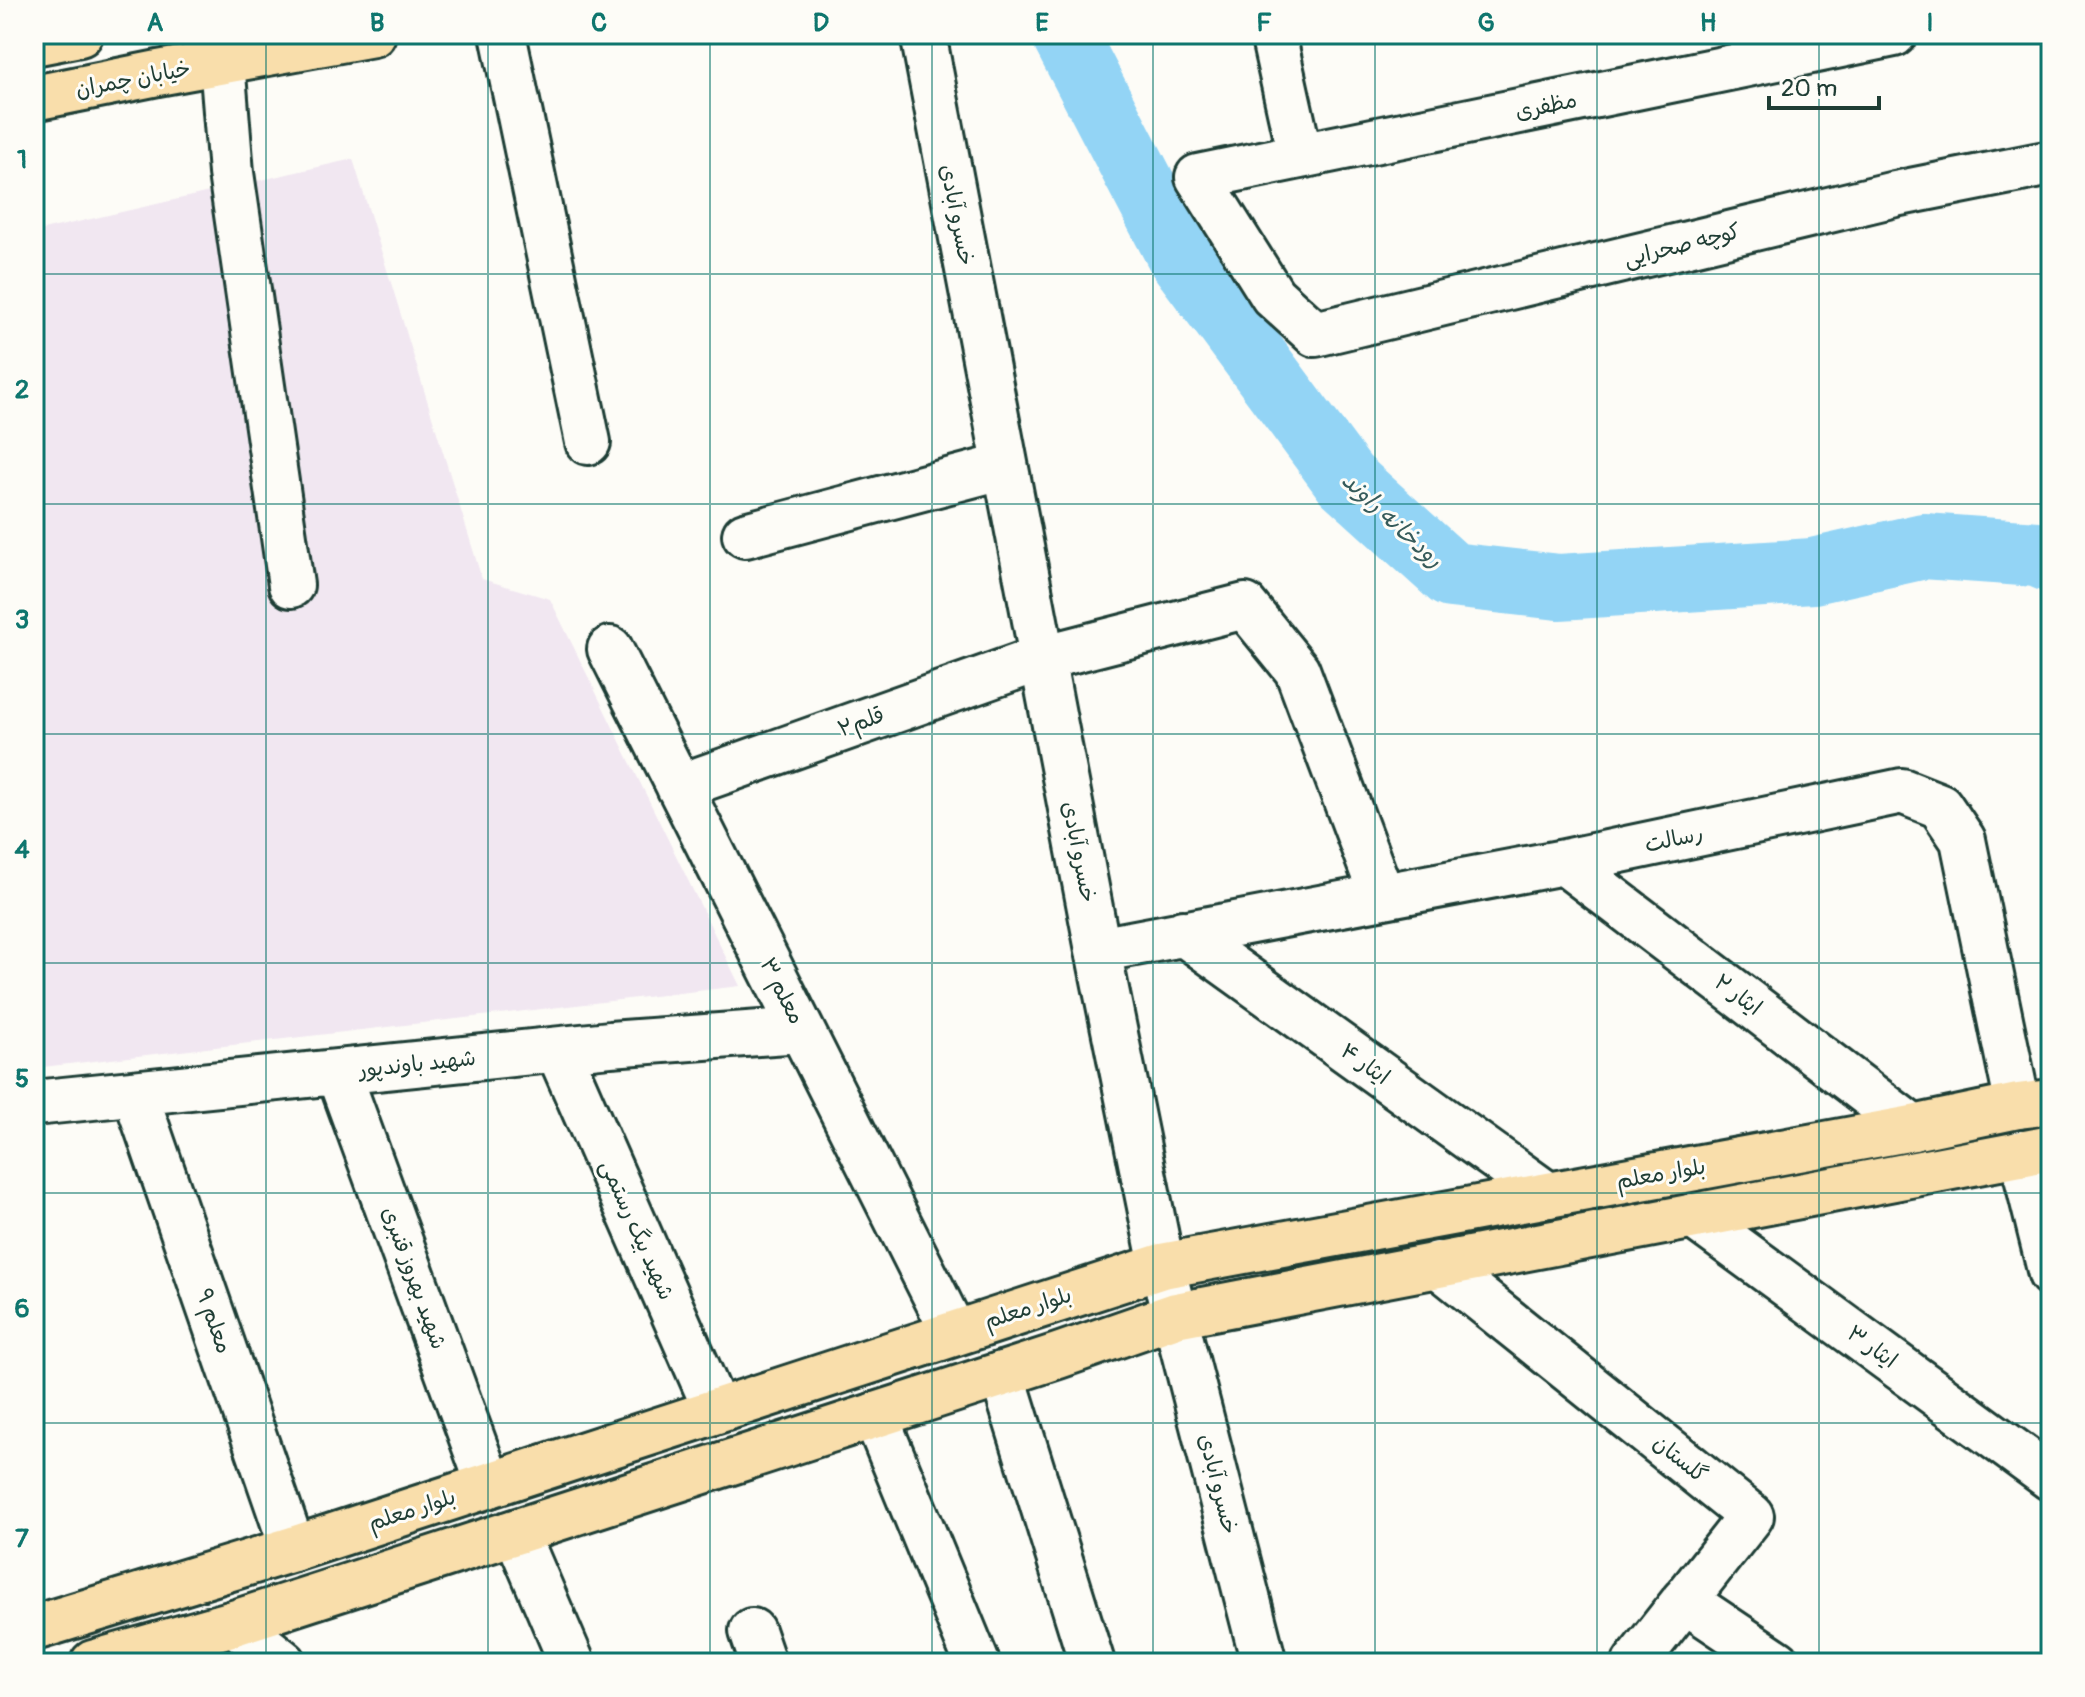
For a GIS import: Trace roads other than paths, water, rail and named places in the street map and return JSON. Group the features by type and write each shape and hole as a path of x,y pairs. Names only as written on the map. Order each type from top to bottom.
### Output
{"main road":[{"path":"34,43 80,34"},
{"name":"خیابان چمران","path":"34,98 373,34"},
{"name":"بلوار معلم","path":"34,1628 293,1549 1162,1266 2035,1104"},
{"path":"93,1663 175,1652 234,1623 1176,1315 2036,1150"}],"street":[{"path":"503,34 588,442"},
{"name":"خسرو آبادی","path":"923,34 1098,950 1162,1266 1263,1656"},
{"path":"1273,34 1300,156"},
{"name":"مظفری","path":"1315,334 1273,296 1198,177 1894,34"},
{"path":"222,62 231,173 291,585"},
{"name":"کوچه صحرایی","path":"1315,334 1895,194 2051,163"},
{"path":"745,535 1005,466"},
{"name":"قلم۲","path":"679,787 1042,658 1245,606 1297,670 1382,896"},
{"name":"معلم ۳","path":"610,649 954,1333"},
{"name":"رسالت","path":"1098,950 1564,862 1902,791 1940,806 1963,840 2035,1104"},
{"name":"ایثار ۲","path":"1564,862 1913,1128"},
{"name":"ایثار ۴","path":"1183,933 1548,1195"},
{"name":"شهید باوندپور","path":"34,1103 558,1050 801,1030"},
{"name":"شهید بیگ رستمی","path":"558,1050 716,1410"},
{"name":"شهید بهروز قنبری","path":"338,1072 489,1485"},
{"name":"معلم ۹","path":"135,1093 293,1549"},
{"path":"2036,1150 2051,1274"},
{"name":"ایثار ۳","path":"1693,1216 2051,1478"},
{"name":"گلستان","path":"1437,1264 1751,1516 1684,1600"},
{"path":"1002,1374 1092,1663"},
{"path":"875,1415 977,1663"},
{"path":"516,1532 572,1663"},
{"path":"1635,1663 1684,1600 1778,1663"},
{"path":"234,1623 284,1663"}],"waterway":[{"name":"رودخانه راوند","path":"1064,34 1179,255 1345,479 1451,575 1559,587 1813,571 1924,546 2037,554 2051,560"}]}
